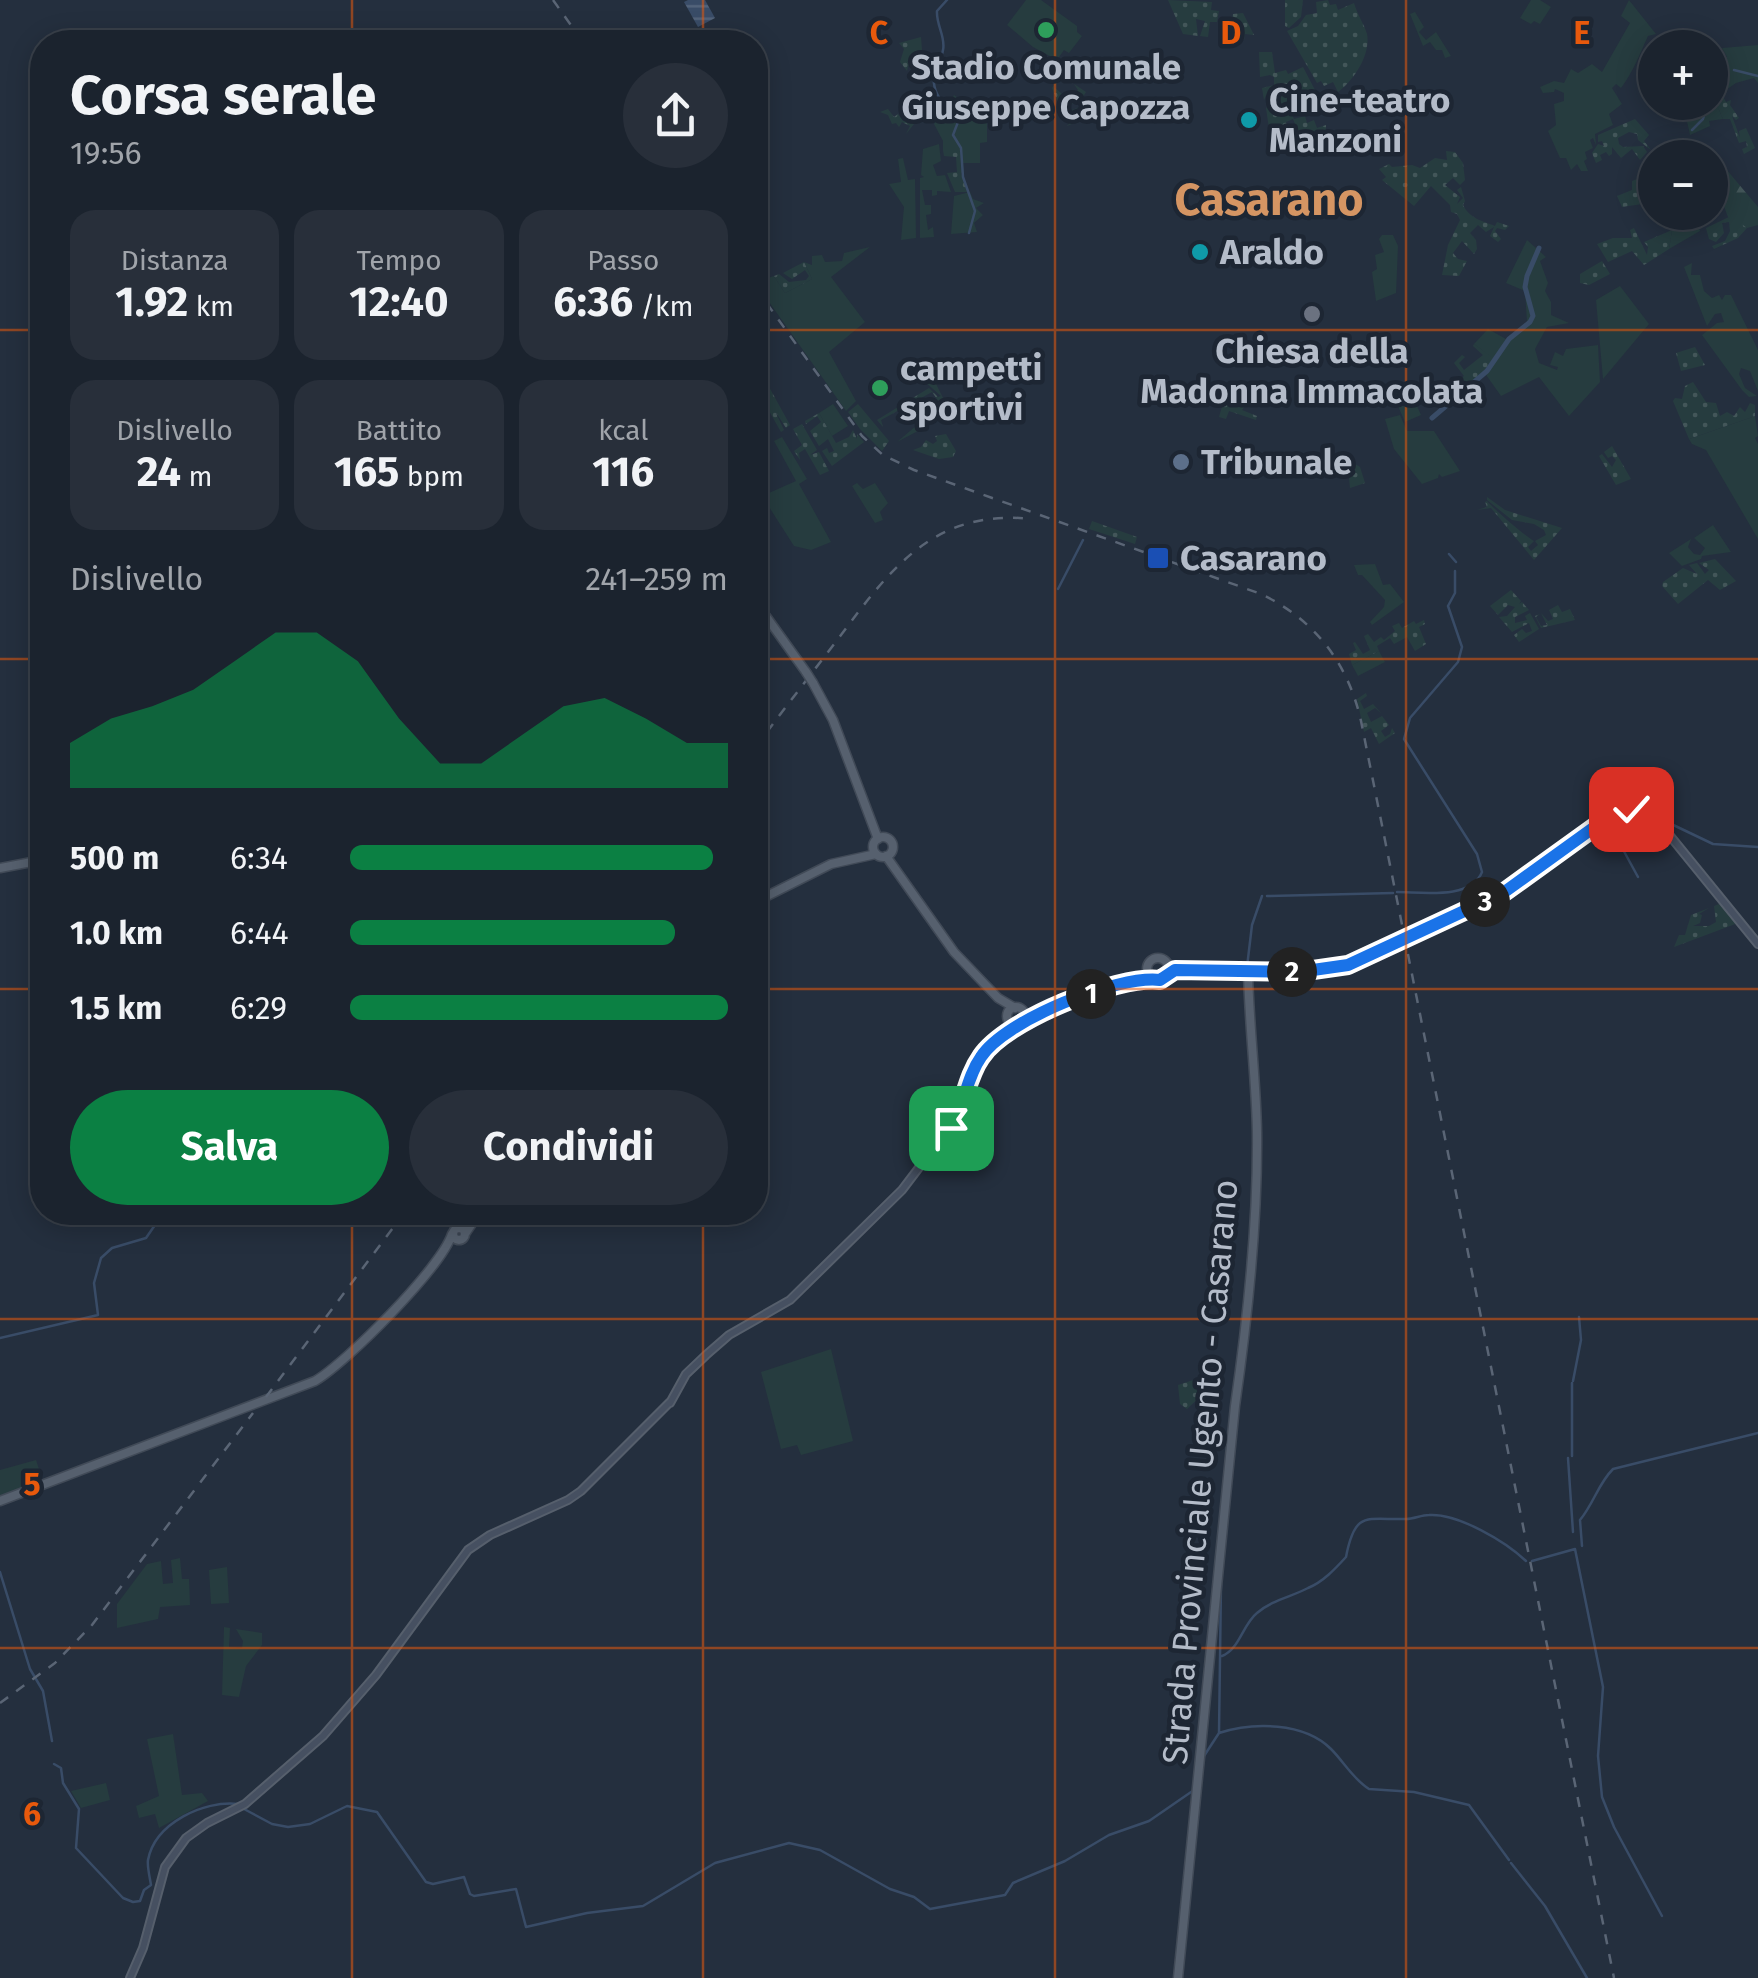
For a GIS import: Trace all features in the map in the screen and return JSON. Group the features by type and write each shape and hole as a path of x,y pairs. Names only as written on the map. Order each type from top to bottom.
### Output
{"main road":[{"path":"768,619 828,710 882,847 932,926 1016,1017"},
{"path":"1659,819 1629,806 1624,793 1635,792 1659,819 1758,944"},
{"path":"1130,981 1155,958 1168,968 1210,970 1279,972 1348,965 1491,900 1640,799"},
{"path":"768,895 806,874 882,847"},
{"path":"0,868 30,862"},
{"path":"130,1978 143,1948 161,1879 177,1848 194,1831 256,1794 334,1725 468,1550 490,1535 581,1491 670,1402 686,1374 706,1355 729,1334 790,1300 902,1190 951,1128 975,1066 1016,1017 1130,981 1160,980 1168,968"},
{"path":"1146,969 1151,978"},
{"name":"Strada Provinciale Ugento - Casarano","path":"1178,1978 1235,1406 1246,1340 1255,1212 1257,1127 1248,971"},
{"path":"0,1501 315,1382 348,1358 467,1225"}],"green space":[{"name":"Stadio Comunale Giuseppe Capozza","path":"1026,0 1041,0 1077,26 1082,36 1069,53 1064,50 1057,60 1033,47 1007,25"},
{"path":"1168,0 1212,2 1211,10 1219,11 1217,22 1210,22 1208,37 1200,36 1205,21 1196,19 1198,36 1183,34"},
{"path":"1285,0 1303,0 1301,17 1289,28 1285,26"},
{"path":"1328,0 1338,10 1354,3 1368,42 1360,67 1338,92 1333,82 1324,86 1321,81 1317,83 1287,31 1298,26 1306,15 1317,13 1316,2"},
{"path":"1531,0 1551,7 1540,24 1520,18"},
{"path":"1629,0 1653,30 1638,30 1638,57 1621,88 1616,84 1612,88 1622,104 1609,114 1613,125 1595,134 1596,145 1593,138 1590,140 1593,148 1585,152 1584,161 1588,171 1581,171 1577,164 1571,170 1566,158 1560,158 1548,131 1556,125 1554,104 1564,101 1564,93 1555,89 1543,93 1540,87 1554,81 1564,83 1571,69 1578,73 1592,64 1602,72 1630,23 1621,16"},
{"path":"1415,12 1424,27 1419,32 1426,40 1436,32 1451,56 1445,58 1442,50 1436,50 1430,42 1423,46 1410,14"},
{"path":"1243,13 1254,35 1245,34 1244,40 1221,37 1221,33 1240,35 1241,29 1229,27 1233,14"},
{"path":"921,37 923,64 908,66 907,71 900,62 904,49 899,43"},
{"path":"1758,45 1758,83 1754,78 1728,88 1728,48"},
{"path":"1259,52 1272,52 1275,73 1286,70 1288,74 1303,67 1315,90 1281,104 1287,103 1294,119 1305,116 1307,123 1314,120 1317,128 1326,125 1326,130 1321,131 1323,138 1315,140 1306,136 1305,129 1298,131 1293,119 1286,122 1288,129 1270,135 1266,108 1279,97 1274,92 1264,100 1262,88 1274,85 1274,77 1260,77"},
{"path":"1061,75 1054,87 1070,101 1078,90 1074,84 1086,92 1081,100 1069,105 1072,110 1083,106 1085,110 1077,113 1079,118 1088,117 1067,126 1072,121 1066,108 1061,109 1052,88"},
{"path":"954,95 982,116 987,110 987,142 980,143 980,163 963,163 964,173 960,150 943,150 934,124"},
{"path":"1731,100 1739,118 1732,116 1740,138 1739,131 1746,128 1755,148 1744,154 1746,141 1739,143 1730,119"},
{"path":"923,107 926,119 914,124 906,134 910,126 902,122 899,127 892,124 888,115 880,112 888,109 903,121 912,118 910,111"},
{"path":"1635,119 1649,135 1638,140 1637,134 1629,132 1618,138 1623,147 1638,146 1638,157 1632,149 1621,158 1612,147 1612,154 1600,155 1602,160 1596,163 1592,153 1598,144 1604,146 1602,141 1598,142 1598,135"},
{"path":"1687,120 1716,120 1709,121 1710,126 1690,135"},
{"path":"939,144 941,161 933,165 937,176 945,175 951,192 937,191 932,196 932,190 922,190 925,205 931,205 931,214 926,215 928,230 933,227 934,237 920,238 923,149"},
{"path":"943,150 960,150 967,192 955,192 947,173 957,172 956,157 944,156"},
{"path":"1446,151 1455,152 1463,163 1465,180 1460,185 1453,178 1445,185 1460,197 1457,204 1463,198 1457,190 1461,187 1465,201 1463,205 1469,213 1495,226 1497,222 1509,226 1505,230 1497,228 1501,239 1498,242 1490,236 1494,227 1486,232 1478,225 1470,233 1476,240 1474,254 1462,241 1453,253 1467,261 1459,276 1442,275 1448,245 1460,220 1457,214 1451,212 1450,205 1431,186 1414,206 1382,180 1386,177 1379,169 1389,164 1420,168 1435,158 1447,160"},
{"path":"903,158 908,180 915,179 916,238 901,240 904,207 889,184 901,182 898,159"},
{"path":"1728,171 1758,207 1758,225 1747,228 1728,217"},
{"path":"1632,181 1638,181 1638,205 1622,207 1617,196 1632,190"},
{"path":"970,192 973,199 984,203 976,208 983,215 974,223 977,232 951,234 954,196"},
{"path":"1728,217 1747,228 1738,238 1714,249 1712,246 1725,241 1730,231"},
{"path":"1634,228 1647,255 1644,242 1672,230 1669,249 1644,265 1632,251 1608,262 1597,244 1613,238 1632,238 1630,230"},
{"path":"1672,230 1700,230 1700,231 1669,249"},
{"path":"1707,230 1723,230 1716,242 1709,239"},
{"path":"1382,235 1393,235 1398,246 1396,293 1376,301 1372,272 1377,269 1375,255 1384,252 1379,239"},
{"path":"1527,240 1546,257 1540,261 1548,283 1545,291 1551,302 1551,315 1569,323 1547,327 1535,349 1539,363 1557,370 1558,367 1550,365 1555,352 1563,356 1566,349 1598,345 1600,382 1569,416 1539,377 1501,396 1484,372 1492,358 1474,344 1488,329 1506,339 1527,322 1525,291 1506,283"},
{"path":"870,247 831,277 865,322 829,352 856,401 846,411 768,300 768,278 774,276 785,293 812,279 804,262 812,265 812,256 822,255 825,262 842,261 844,253"},
{"path":"1602,261 1610,274 1589,285 1580,283 1580,274"},
{"path":"804,262 812,279 785,293 774,276 779,274 789,282 806,280 809,276 805,270 792,279 783,273"},
{"path":"1692,263 1691,275 1700,275 1704,291 1712,298 1719,295 1722,300 1731,295 1758,350 1758,391 1750,371 1741,368 1739,374 1745,388 1757,396 1749,397 1742,390 1702,335 1724,322 1721,313 1715,314 1707,326 1684,267"},
{"path":"1620,286 1649,324 1603,379 1596,300"},
{"path":"1474,344 1493,358 1484,372 1465,387 1459,380 1464,376 1454,363 1462,355 1465,357 1459,363 1464,370 1483,355"},
{"path":"1695,347 1705,365 1681,371 1676,353"},
{"path":"919,369 932,384 935,382 943,398 939,402 932,392 881,420 883,427 877,420 929,388 941,396 914,372"},
{"path":"1406,381 1421,415 1405,422 1390,388"},
{"path":"1693,382 1706,402 1716,403 1720,416 1727,412 1734,416 1740,407 1745,412 1750,403 1755,405 1755,416 1689,439 1673,401 1682,399 1685,386"},
{"path":"768,385 790,425 786,428 775,411 784,430 781,432 768,409"},
{"path":"1245,389 1255,393 1242,410 1257,416 1256,420 1229,411 1226,419 1219,417 1226,393"},
{"path":"949,398 958,410 897,442"},
{"path":"833,404 848,426 832,436 819,413"},
{"path":"858,404 889,441 882,451 848,412"},
{"path":"819,413 836,443 849,437 853,430 857,439 857,434 864,442 832,466 822,451 834,451 828,439 819,446 810,431 821,422 817,416 806,424 805,421"},
{"path":"1400,415 1407,431 1434,431 1460,471 1442,477 1439,474 1422,484 1394,449 1385,419"},
{"path":"1755,416 1758,539 1706,450 1689,439"},
{"path":"802,424 817,450 810,455 819,452 829,471 820,475 805,449 799,453 800,460 794,451 802,445 793,429"},
{"path":"946,434 956,451 953,457 939,459 913,450 926,440 933,444 937,441 935,436"},
{"path":"782,437 807,479 799,484 831,542 811,550 794,546 768,505 768,493 796,481 774,441"},
{"path":"1612,446 1631,479 1616,485 1599,456 1602,454 1612,467 1616,460 1604,452"},
{"path":"1338,452 1360,467 1365,483 1350,488 1348,466 1344,467"},
{"path":"857,483 863,489 875,483 888,503 880,512 883,520 875,523 852,486"},
{"path":"1487,497 1505,510 1562,528 1534,560 1491,508 1477,510 1487,507 1487,501 1534,541 1528,547 1531,551 1538,545 1535,541 1546,535 1544,530 1512,520"},
{"path":"1092,521 1137,537 1135,544 1089,529"},
{"path":"1713,525 1731,552 1702,556 1682,566 1669,553 1691,539 1688,547 1700,555 1705,548 1694,538"},
{"path":"1715,559 1736,581 1720,590 1708,580 1678,604 1662,586 1683,568 1697,574 1689,565 1697,563 1705,574 1709,570 1699,563"},
{"path":"1375,564 1383,585 1390,584 1404,602 1372,625 1370,622 1384,607 1385,600 1358,575 1354,565"},
{"path":"1511,590 1521,601 1519,604 1522,602 1529,610 1515,617 1515,623 1527,620 1525,616 1530,613 1539,629 1519,642 1514,635 1522,629 1526,633 1532,631 1529,623 1512,632 1499,617 1507,616 1515,607 1508,605 1498,615 1490,606"},
{"path":"1558,605 1562,612 1570,609 1575,620 1541,628 1535,616 1540,614 1536,617 1541,626 1547,625 1541,613 1548,621 1553,619 1549,610"},
{"path":"1424,620 1425,624 1419,627 1426,644 1415,651 1407,637 1394,644 1390,638 1377,646 1379,651 1352,665 1349,654 1356,650 1353,643 1363,654 1370,650 1364,636 1368,634 1374,642 1381,637 1384,640 1395,631 1392,626 1399,623 1402,628"},
{"path":"1379,651 1385,662 1358,676 1352,665"},
{"path":"1366,693 1360,701 1364,709 1373,704 1381,713 1375,708 1367,713 1371,722 1382,716 1389,725 1381,731 1385,737 1392,728 1395,733 1379,744 1371,728 1364,732 1357,699"},
{"path":"1719,904 1738,923 1674,947 1679,935 1685,935 1691,915 1709,908 1699,914 1700,923 1693,926 1709,926 1716,922 1714,906"},
{"path":"831,1349 853,1441 801,1455 797,1445 781,1449 761,1372"},
{"path":"1199,1378 1204,1393 1187,1409 1180,1404 1178,1385"},
{"path":"36,1460 43,1481 0,1499 0,1470"},
{"path":"180,1558 182,1579 189,1579 190,1605 160,1607 158,1619 117,1628 117,1604 147,1564 161,1561 163,1584 173,1583 171,1560"},
{"path":"227,1567 229,1603 211,1604 209,1570"},
{"path":"224,1627 230,1628 229,1647 242,1648 243,1641 236,1629 262,1633 262,1645 246,1666 239,1697 222,1695"},
{"path":"173,1734 182,1795 202,1793 208,1801 159,1828 155,1814 139,1818 136,1806 159,1796 147,1739"},
{"path":"106,1783 110,1800 81,1808 71,1791"}],"water":[{"path":"705,0 715,18 698,27 684,2"}],"waterway":[{"path":"947,0 937,11 944,45 934,81 937,95 958,122 953,135 961,148 963,177 975,211 969,233"},
{"path":"1734,70 1758,76"},
{"path":"1692,130 1702,120"},
{"path":"1432,418 1487,371 1509,339 1530,322 1533,316 1525,287 1539,248"},
{"path":"1058,589 1083,540"},
{"path":"1449,554 1456,562"},
{"path":"1397,892 1457,891 1476,881 1482,872 1477,854 1404,739 1410,718 1458,662 1462,647 1448,606 1455,593 1455,571"},
{"path":"1638,877 1608,822 1620,813 1652,818"},
{"path":"1667,822 1713,844 1758,847"},
{"path":"1267,896 1393,893"},
{"path":"1247,967 1252,925 1262,896"},
{"path":"0,1338 98,1315 94,1283 101,1258 112,1248 146,1238 155,1225"},
{"path":"1246,1287 1250,1235"},
{"path":"1573,1381 1581,1340 1579,1317"},
{"path":"1572,1383 1572,1456"},
{"path":"1582,1546 1580,1520 1613,1469 1758,1433"},
{"path":"1568,1458 1573,1532"},
{"path":"1222,1656 1233,1648 1257,1613 1324,1579 1346,1557 1354,1531 1364,1521 1429,1515 1454,1519 1494,1538 1526,1561"},
{"path":"1575,1549 1603,1687 1598,1756 1602,1797 1662,1916"},
{"path":"1532,1561 1575,1549"},
{"path":"0,1572 30,1669 43,1691 52,1741"},
{"path":"1200,1786 1204,1756 1219,1733 1221,1584"},
{"path":"1219,1733 1262,1726 1307,1734 1331,1749 1369,1789 1414,1792 1469,1805 1509,1860"},
{"path":"54,1764 61,1768 63,1783 79,1809 76,1848 123,1898 133,1902 140,1901 151,1885 148,1860 160,1835 196,1810 238,1804"},
{"path":"244,1809 272,1824 288,1827 310,1824 347,1806 377,1812 426,1882 464,1877 474,1896 516,1889 526,1927 587,1913 643,1906 715,1863 789,1843 820,1850 890,1889 914,1897 930,1909 1005,1895 1013,1883 1065,1861 1109,1835 1149,1821 1194,1790"},
{"path":"1511,1863 1545,1906 1587,1978"}],"railway":[{"path":"553,0 574,30"},
{"path":"768,305 862,436 883,455 914,470 1261,594 1313,630 1338,662 1361,721 1614,1978"},
{"path":"768,731 875,592 916,550 940,534 967,524 998,518 1033,519"},
{"path":"266,1397 395,1225"},
{"path":"0,1703 55,1663 92,1625 253,1413"}],"place":[{"name":"Stadio Comunale Giuseppe Capozza","path":"1046,30"},
{"name":"Cine-teatro Manzoni","path":"1249,120"},
{"name":"Araldo","path":"1200,252"},
{"name":"Chiesa della Madonna Immacolata","path":"1312,314"},
{"name":"campetti sportivi","path":"880,388"},
{"name":"Tribunale","path":"1181,462"},
{"name":"Casarano","path":"1158,558"}],"district":[{"name":"Casarano","path":"1269,200"}],"route":[{"path":"951,1128 972,1072 990,1044 1040,1012 1130,981 1160,980 1175,970 1299,972 1348,965 1503,893 1607,818 1624,808 1631,809"}]}
